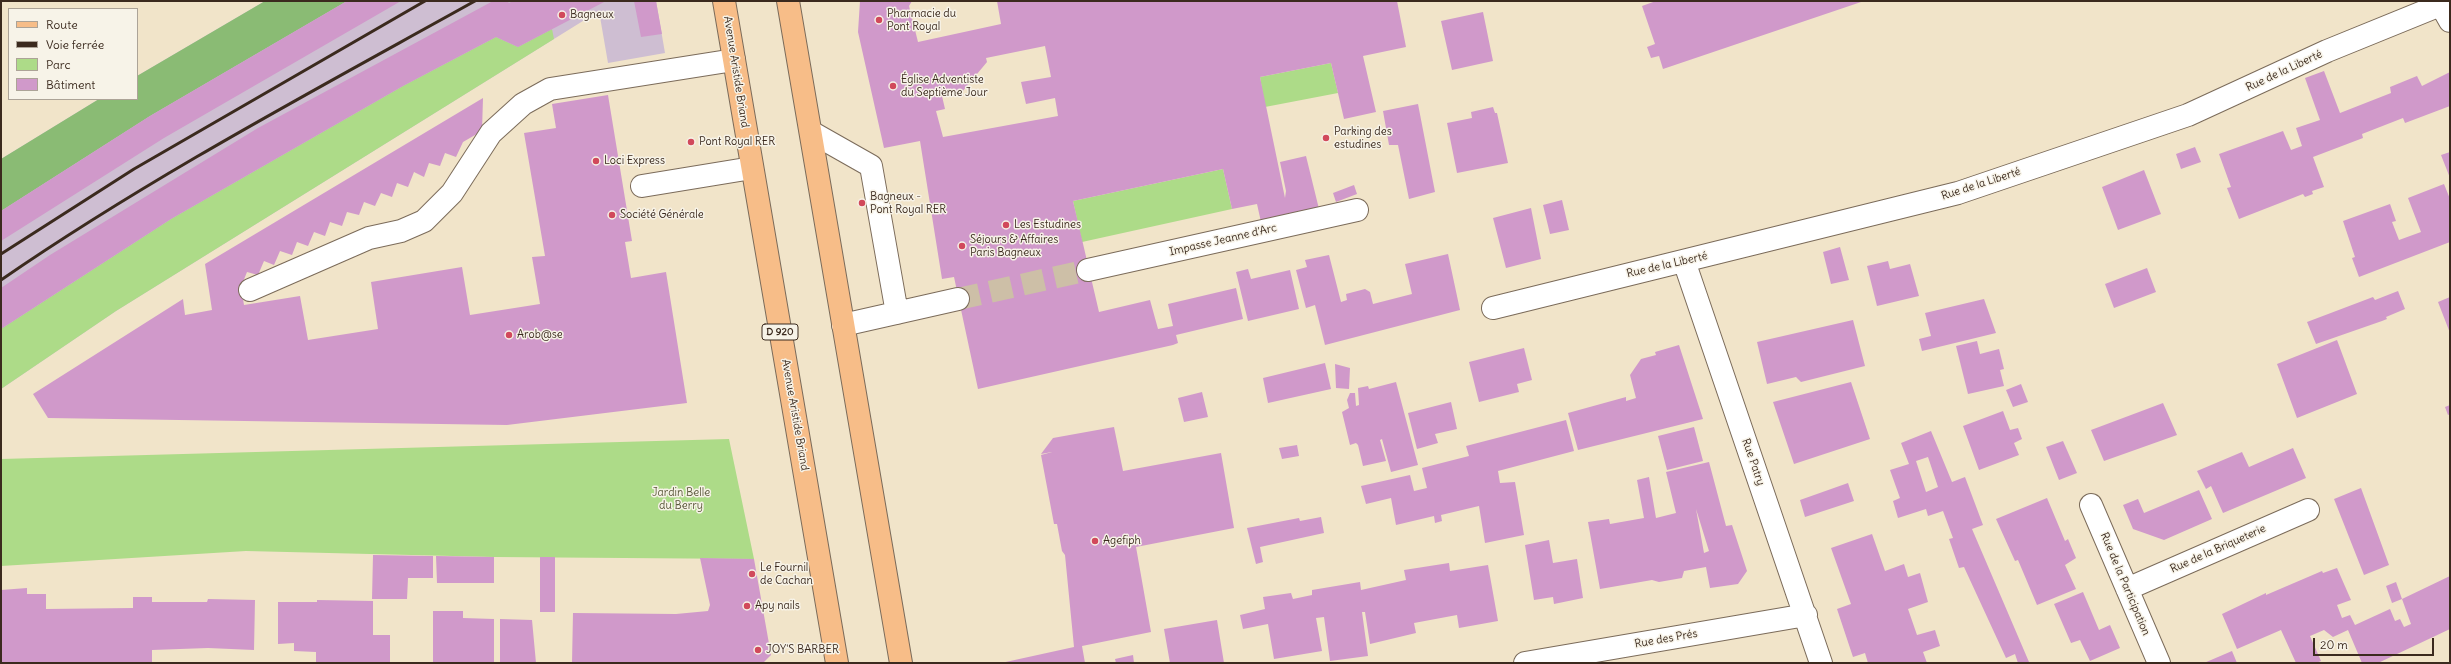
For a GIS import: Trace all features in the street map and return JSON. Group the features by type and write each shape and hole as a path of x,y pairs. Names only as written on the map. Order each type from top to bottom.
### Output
{"main road":[{"name":"Avenue Aristide Briand","path":"724,1 837,663"},
{"path":"788,1 901,663"}],"street":[{"name":"Rue de la Liberté","path":"1493,308 1958,193 2188,115 2327,51 2447,9"},
{"path":"250,290 369,238 401,231 424,221 452,193 491,133 523,104 550,89 734,60"},
{"path":"810,132 871,166 896,313"},
{"path":"642,186 752,168"},
{"name":"Impasse Jeanne d'Arc","path":"1088,270 1357,210"},
{"name":"Rue Patry","path":"1684,261 1806,615 1821,663"},
{"path":"843,325 958,299"},
{"name":"Rue de la Participation","path":"2091,505 2159,663"},
{"name":"Rue de la Briqueterie","path":"2127,589 2308,510"},
{"name":"Rue des Prés","path":"1525,663 1806,615"}],"shaded area":[{"path":"265,1 656,1 665,53 608,63 599,11 116,311 1,389 1,159 97,100 138,100 138,75"}],"green space":[{"path":"265,1 347,1 150,116 1,211 1,159 97,100 138,100 138,75"},
{"path":"552,29 554,39 116,311 1,389 1,329 171,219 403,86 496,37 518,47"},
{"path":"1331,63 1338,93 1265,107 1260,77"},
{"path":"1223,169 1232,209 1082,242 1073,201"},
{"name":"Jardin Belle du Berry","path":"729,439 754,559 494,557 246,551 1,566 1,459"}],"building":[{"path":"347,1 401,1 164,138 1,241 1,211 150,116"},
{"path":"493,1 507,1 509,3 513,1 606,1 518,47 496,37 403,86 171,219 1,329 1,288 50,255 258,128"},
{"name":"Bagneux","path":"634,1 656,1 662,34 641,37"},
{"path":"860,1 912,1 909,6 918,42 1001,24 997,1 1397,1 1406,47 1363,56 1376,112 1344,119 1331,63 1260,77 1285,198 1286,191 1280,162 1306,156 1319,209 1261,222 1257,204 1232,209 1223,169 1073,201 1099,312 1150,300 1158,329 1173,326 1168,304 1236,288 1243,319 1176,335 1178,343 1173,345 978,389 954,277 942,279 920,141 884,148 858,32","holes":["1045,46 1051,77 1021,82 1026,104 1055,98 1058,116 943,137 936,111 945,109 942,96 962,92 987,62 986,58"]},
{"path":"1656,1 1864,1 1663,69 1659,56 1651,58 1647,47 1655,44 1642,6"},
{"path":"1483,12 1493,61 1452,70 1441,21"},
{"path":"2324,71 2340,113 2391,93 2390,87 2417,76 2422,86 2450,72 2450,106 2405,123 2403,118 2362,134 2363,138 2313,157 2324,187 2312,191 2313,194 2305,197 2303,194 2239,219 2227,188 2231,187 2219,154 2283,131 2291,150 2302,146 2296,128 2320,120 2305,78"},
{"name":"Arob@se","path":"608,95 632,241 625,242 631,278 666,272 687,403 507,425 48,418 33,394 183,299 185,315 212,310 205,264 483,98 482,131 463,142 456,157 445,153 440,166 429,163 424,177 414,172 408,187 397,183 392,197 381,193 375,206 364,202 359,215 347,212 342,226 330,222 325,236 314,232 308,246 297,242 292,255 280,251 274,265 264,261 258,275 247,272 241,287 244,305 300,296 308,340 378,329 371,282 462,267 470,315 540,304 532,257 545,256 524,133 556,128 552,104"},
{"path":"1418,104 1435,192 1409,199 1398,145 1389,145 1383,111"},
{"path":"1493,107 1495,113 1497,113 1508,163 1457,173 1447,123 1472,118 1471,112"},
{"path":"2195,147 2201,162 2181,169 2176,154"},
{"path":"2450,152 2450,178 2441,155"},
{"path":"2144,170 2161,214 2118,230 2102,187"},
{"path":"2444,184 2450,199 2450,242 2359,277 2352,258 2355,257 2343,221 2390,204 2396,221 2392,222 2399,240 2421,232 2408,198"},
{"path":"1354,185 1357,194 1336,202 1333,193"},
{"path":"1562,200 1569,230 1550,234 1543,205"},
{"path":"1531,208 1541,259 1506,268 1493,218"},
{"path":"1840,247 1849,280 1831,284 1823,252"},
{"path":"1448,254 1460,310 1325,345 1315,305 1306,308 1296,270 1307,267 1305,260 1329,255 1341,302 1347,300 1346,294 1365,289 1370,292 1373,304 1412,294 1405,264"},
{"path":"1888,261 1890,269 1910,264 1919,296 1877,306 1867,266"},
{"path":"2147,268 2156,292 2114,308 2105,284"},
{"path":"1248,269 1251,279 1290,270 1299,309 1248,321 1236,272"},
{"path":"2398,291 2405,309 2386,317 2387,319 2382,321 2316,344 2307,322 2373,297 2375,300"},
{"path":"2450,297 2450,333 2438,302"},
{"path":"1984,299 1996,333 1922,351 1919,339 1931,336 1925,313"},
{"path":"1853,320 1865,366 1801,382 1796,377 1767,384 1757,342"},
{"path":"2337,340 2357,394 2297,418 2277,364"},
{"path":"1977,341 1980,354 1999,349 2004,369 2000,370 2004,386 1968,394 1956,346"},
{"path":"1679,345 1703,419 1578,450 1568,413 1626,397 1626,401 1636,398 1630,375 1641,359 1656,355 1655,352"},
{"path":"1524,348 1532,380 1517,384 1519,392 1479,402 1469,362"},
{"path":"1325,363 1331,389 1268,403 1263,378"},
{"path":"1335,364 1350,368 1349,389 1336,388"},
{"path":"1396,382 1418,465 1391,472 1382,439 1380,440 1386,461 1363,466 1358,445 1356,443 1350,445 1342,412 1349,408 1347,400 1350,393 1355,393 1356,406 1359,405 1358,388 1368,386 1369,389"},
{"path":"1851,382 1870,439 1794,464 1773,402"},
{"path":"2021,384 2028,402 2013,407 2006,390"},
{"path":"1202,392 1208,417 1184,422 1178,398"},
{"path":"1451,402 1457,429 1435,434 1438,443 1417,449 1408,413"},
{"path":"2163,403 2177,435 2104,461 2091,430"},
{"path":"2450,405 2450,414 2448,415 2445,407"},
{"path":"2003,411 2010,430 2018,428 2022,439 2014,443 2019,455 1979,470 1963,426"},
{"path":"1566,420 1574,451 1498,471 1500,483 1515,482 1524,535 1485,543 1479,506 1441,515 1442,521 1435,523 1434,516 1396,525 1391,498 1366,504 1361,486 1410,475 1414,491 1427,488 1422,468 1469,456 1466,446"},
{"path":"1114,427 1123,471 1221,453 1234,528 1136,547 1151,632 1082,646 1085,663 1001,663 1074,647 1065,555 1062,551 1057,524 1054,524 1041,455 1052,452 1041,454 1053,438"},
{"path":"1694,427 1703,461 1667,470 1658,436"},
{"path":"1931,431 1952,482 1965,477 1983,525 1972,529 2029,662 2018,663 2015,654 2006,658 1964,567 1959,568 1949,539 1953,538 1943,511 1928,516 1926,509 1898,518 1893,501 1900,498 1890,470 1909,464 1901,443","holes":["1928,457 1938,487 1926,492 1916,461"]},
{"path":"2063,441 2077,473 2059,480 2046,447"},
{"path":"1297,445 1299,456 1282,459 1279,448"},
{"path":"2293,448 2306,478 2223,513 2211,486 2206,489 2197,471 2242,452 2249,467"},
{"path":"1709,462 1726,526 1732,525 1747,571 1738,584 1710,588 1706,567 1684,571 1682,578 1659,582 1652,580 1600,589 1588,522 1609,519 1610,524 1644,518 1637,480 1649,477 1656,518 1676,513 1666,472","holes":["1696,509 1709,551 1704,553"]},
{"path":"1848,483 1854,501 1805,517 1800,500"},
{"path":"2361,488 2389,565 2364,575 2334,499"},
{"path":"2199,490 2212,519 2164,540 2133,529 2123,505 2138,499 2144,513"},
{"path":"2047,498 2065,541 2068,539 2076,558 2065,565 2076,589 2037,605 2018,560 2015,561 1996,519"},
{"path":"1321,517 1324,533 1260,547 1263,562 1256,564 1247,528 1299,518 1300,521"},
{"path":"1872,534 1885,571 1904,564 1908,577 1920,573 1928,602 1908,609 1917,635 1935,630 1940,646 1923,652 1927,663 1868,663 1865,653 1853,657 1837,609 1851,604 1831,548"},
{"path":"1549,540 1553,563 1577,559 1583,598 1554,604 1553,597 1534,600 1525,545"},
{"path":"373,555 433,556 433,578 408,578 407,599 372,599"},
{"path":"436,556 494,557 494,583 437,583"},
{"path":"540,557 555,557 555,612 540,612"},
{"path":"700,558 754,559 771,655 763,663 572,663 573,613 676,614 708,611 710,605"},
{"path":"1449,563 1450,571 1488,565 1498,621 1459,628 1457,615 1414,623 1416,633 1370,644 1365,612 1362,612 1368,656 1330,661 1324,617 1316,618 1322,651 1274,659 1268,624 1243,629 1240,615 1265,609 1263,597 1291,593 1293,599 1312,595 1312,590 1360,582 1361,590 1406,580 1404,570"},
{"path":"2337,568 2351,600 2337,605 2342,618 2350,615 2355,625 2390,609 2395,621 2400,619 2404,627 2411,624 2402,599 2450,576 2450,629 2378,663 2362,663 2348,630 2333,637 2324,630 2310,636 2321,661 2316,663 2296,663 2281,630 2237,649 2222,614 2266,593 2266,595 2322,571 2323,573"},
{"path":"2396,582 2402,599 2392,603 2386,586"},
{"path":"27,588 27,594 46,594 46,609 133,608 133,597 152,597 152,602 207,602 208,599 255,600 254,650 208,648 152,650 152,662 1,662 1,590"},
{"path":"2083,592 2099,630 2110,625 2120,648 2090,661 2080,640 2071,643 2054,604"},
{"path":"317,600 373,601 373,635 390,635 390,663 316,663 316,652 294,651 294,643 278,644 278,602 317,602"},
{"path":"433,611 463,611 463,618 494,619 494,663 433,663"},
{"path":"500,619 532,620 536,663 500,663"},
{"path":"1217,620 1224,663 1170,663 1164,629"},
{"path":"2232,651 2237,663 2204,663"},
{"path":"1133,655 1134,663 1116,663 1115,659"}],"tunnel":[{"path":"958,299 1088,270"}],"railway":[{"path":"1,254 134,169 425,1"},
{"path":"1,280 58,242 175,169 475,1"}],"place":[{"name":"Bagneux","path":"562,15"},
{"name":"Pharmacie du Pont Royal","path":"879,20"},
{"name":"Église Adventiste du Septième Jour","path":"893,86"},
{"name":"Parking des estudines","path":"1326,138"},
{"name":"Pont Royal RER","path":"691,142"},
{"name":"Loci Express","path":"596,161"},
{"name":"Bagneux - Pont Royal RER","path":"862,203"},
{"name":"Société Générale","path":"612,215"},
{"name":"Les Estudines","path":"1006,225"},
{"name":"Séjours & Affaires Paris Bagneux","path":"962,246"},
{"name":"Arob@se","path":"509,335"},
{"name":"Agefiph","path":"1095,541"},
{"name":"Le Fournil de Cachan","path":"752,574"},
{"name":"Apy nails","path":"747,606"},
{"name":"JOY'S BARBER","path":"758,650"}]}
